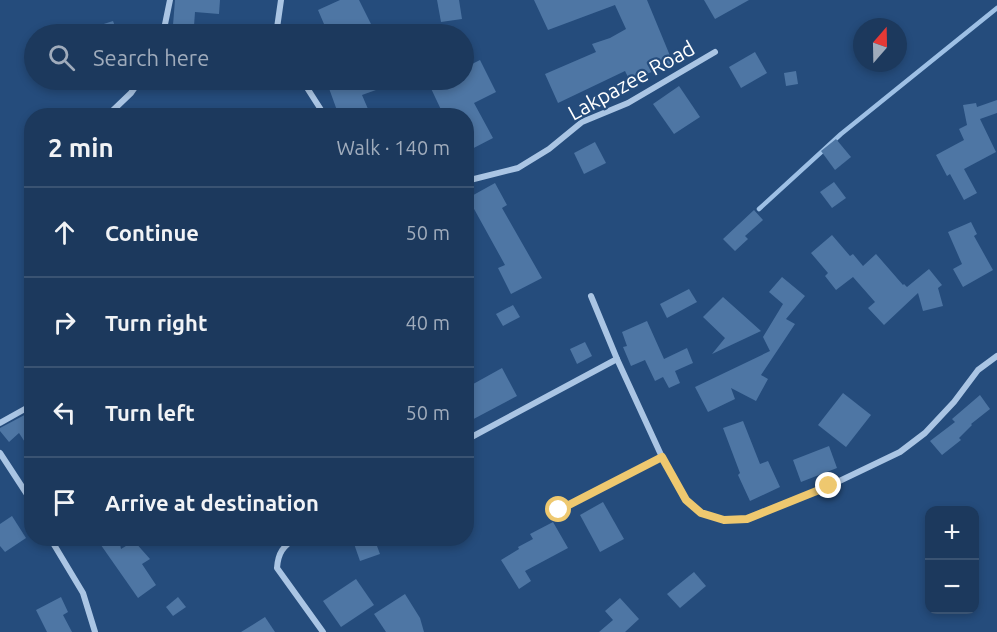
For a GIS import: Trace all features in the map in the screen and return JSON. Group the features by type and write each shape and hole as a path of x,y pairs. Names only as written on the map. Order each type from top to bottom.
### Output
{"street":[{"path":"165,24 170,0"},
{"path":"278,24 281,0"},
{"name":"Lakpazee Road","path":"474,179 518,168 549,149 582,122 628,103 715,52"},
{"path":"115,108 133,90"},
{"path":"308,90 320,108"},
{"path":"591,296 616,358 662,457 686,500 701,513 724,520 747,519 829,486 900,452 924,433 954,402 978,370 997,356"},
{"path":"474,436 616,358"},
{"path":"0,423 24,410"},
{"path":"0,453 24,490"},
{"path":"559,510 662,457"},
{"path":"53,546 83,593 95,632"},
{"path":"286,546 278,555 277,567 323,632"}],"building":[{"path":"175,0 220,0 219,14 195,12 194,24 173,24"},
{"path":"340,0 359,0 371,24 324,24 318,10"},
{"path":"437,0 459,0 462,19 441,22"},
{"path":"534,0 647,0 673,63 630,81 625,71 558,103 545,74 596,52 592,44 626,29 615,5 548,30"},
{"path":"704,0 749,0 715,19"},
{"path":"755,52 767,73 741,88 729,67"},
{"path":"480,60 496,92 474,103 493,138 474,148 474,108 440,108 432,90 474,90 474,63"},
{"path":"796,71 798,84 786,86 784,73"},
{"path":"679,86 700,117 674,134 653,104"},
{"path":"330,90 376,90 362,95 368,108 336,108"},
{"path":"997,100 997,113 980,119 996,152 964,169 977,193 964,200 950,174 947,176 936,155 964,140 959,129 967,125 963,105 976,103 977,107"},
{"path":"836,139 851,157 835,170 821,151"},
{"path":"595,142 606,163 584,174 574,153"},
{"path":"834,182 846,198 832,208 820,192"},
{"path":"495,183 507,205 502,208 542,278 511,294 498,268 505,265 474,209 474,195"},
{"path":"754,210 763,220 745,236 748,239 735,251 723,239"},
{"path":"971,222 977,234 974,236 993,270 963,287 953,269 962,264 948,232"},
{"path":"832,235 850,256 853,254 863,266 876,254 907,287 929,269 942,285 938,288 943,306 923,311 918,293 884,325 868,308 875,302 853,277 836,290 825,276 828,273 811,253"},
{"path":"782,277 805,296 786,319 795,324 761,375 768,379 756,401 731,388 735,399 708,412 695,387 770,351 763,337 783,304 769,292"},
{"path":"689,289 697,302 667,318 660,304"},
{"path":"723,297 761,331 712,354 725,338 703,317"},
{"path":"513,305 520,317 503,326 496,314"},
{"path":"647,321 664,359 687,348 693,363 675,371 680,383 669,388 663,377 655,381 645,360 631,366 623,347 627,346 622,332"},
{"path":"585,342 592,356 577,364 570,349"},
{"path":"502,368 517,396 474,419 474,384"},
{"path":"843,393 871,415 846,447 818,425"},
{"path":"980,395 990,409 971,424 959,438 961,440 942,455 930,441 955,422 952,419"},
{"path":"24,415 24,441 19,433 9,442 0,428"},
{"path":"743,421 760,464 768,461 780,487 750,501 738,475 740,473 723,428"},
{"path":"829,446 837,468 801,482 793,460"},
{"path":"603,502 624,539 600,552 580,515"},
{"path":"12,516 24,535 24,539 5,552 0,546 0,524"},
{"path":"553,522 568,548 525,571 531,581 519,589 501,560 533,539 530,534"},
{"path":"102,546 120,546 121,549 126,546 138,546 150,559 142,564 156,585 138,598"},
{"path":"355,546 377,546 380,554 360,561"},
{"path":"694,572 706,586 680,608 667,594"},
{"path":"356,579 374,605 341,627 323,601"},
{"path":"405,594 420,618 424,632 386,632 374,614"},
{"path":"61,597 68,612 63,615 72,632 47,632 36,610"},
{"path":"178,597 186,607 173,616 166,607"},
{"path":"620,598 639,619 625,632 599,632 613,620 605,611"},
{"path":"265,617 275,632 241,632"}],"waterway":[{"path":"759,209 841,134 997,8"}],"route":[{"path":"559,510 662,457 686,500 701,513 724,520 747,519 829,486"}]}
